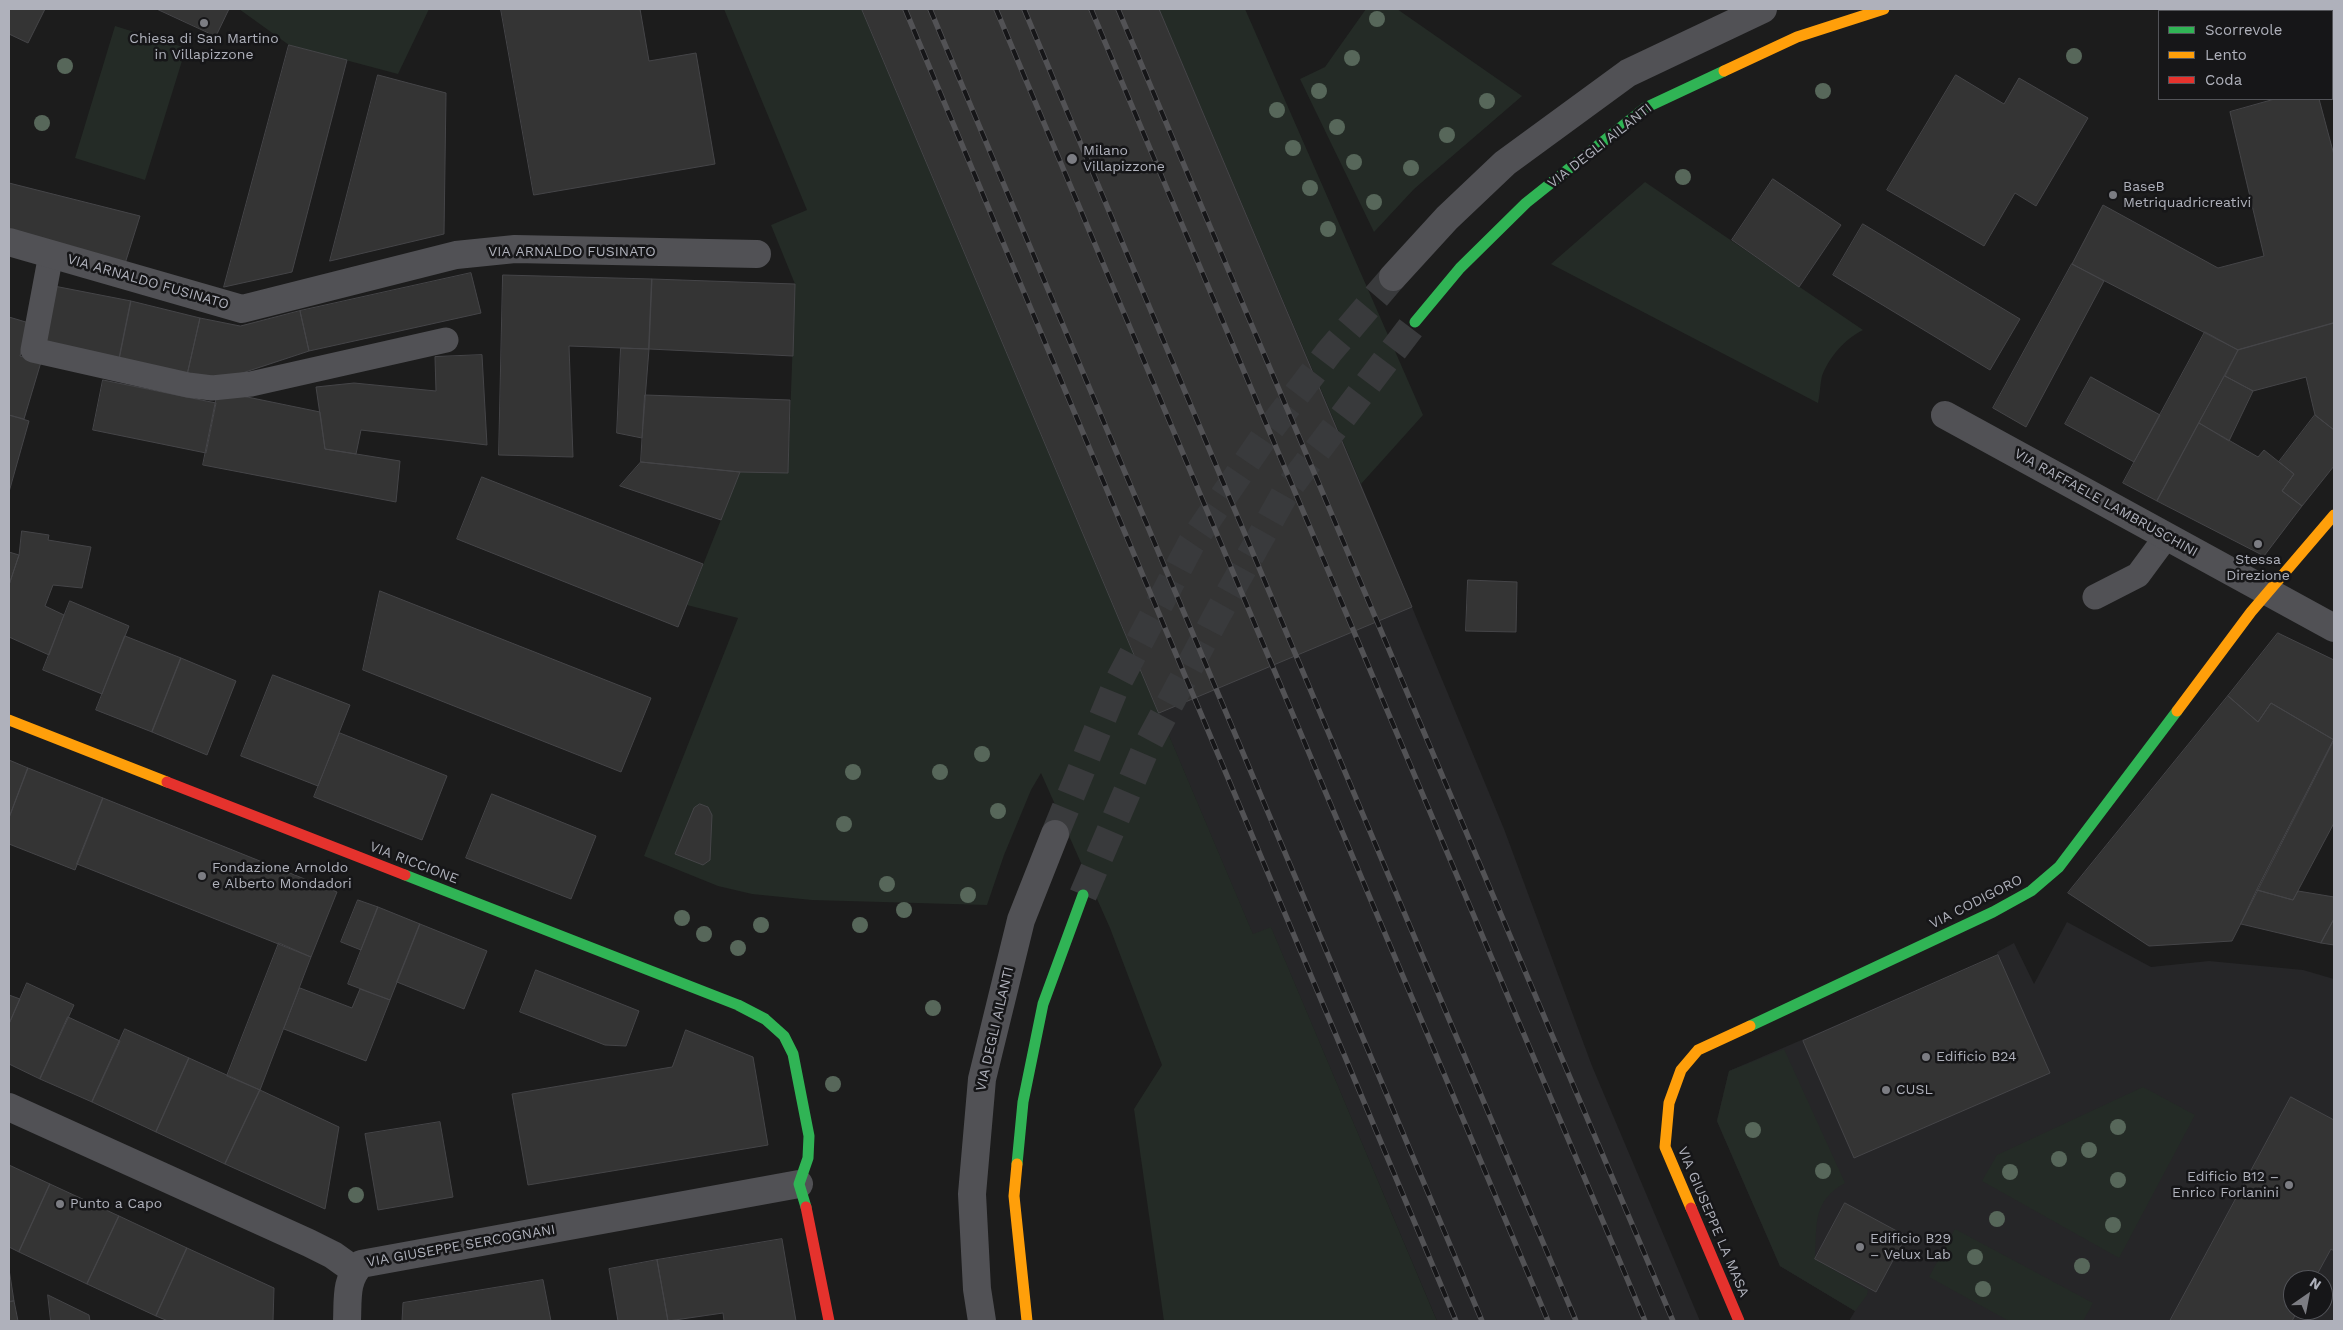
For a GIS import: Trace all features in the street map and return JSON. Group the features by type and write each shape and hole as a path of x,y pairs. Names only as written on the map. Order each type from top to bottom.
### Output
{"street":[{"path":"1394,277 1447,218 1505,164 1628,73 1763,9"},
{"name":"VIA DEGLI AILANTI","path":"1415,322 1460,268 1526,203 1645,108 1797,37 1884,9"},
{"path":"2333,26 2334,32"},
{"path":"9,242 51,254"},
{"name":"VIA ARNALDO FUSINATO","path":"51,254 242,309 456,255 515,249 757,254"},
{"name":"VIA RAFFAELE LAMBRUSCHINI","path":"1945,415 2334,628"},
{"path":"2267,592 2334,515"},
{"name":"VIA CODIGORO","path":"1669,1103 1681,1070 1698,1050 1984,916 2031,891 2059,867 2267,592"},
{"name":"VIA RICCIONE","path":"9,720 738,1005 765,1019 784,1036 793,1054 809,1136 808,1158 799,1184"},
{"name":"VIA DEGLI AILANTI","path":"982,1321 977,1290 972,1194 982,1078 1021,920 1056,834"},
{"path":"1027,1321 1014,1196 1023,1102 1043,1004 1083,895"},
{"name":"VIA GIUSEPPE LA MASA","path":"1669,1103 1665,1147 1740,1321"},
{"name":"VIA GIUSEPPE SERCOGNANI","path":"9,1107 308,1243 354,1270 361,1264 373,1261 799,1184"},
{"path":"799,1184 811,1225 829,1321"},
{"path":"347,1321 348,1283 354,1270"}],"lane":[{"name":"VIA ARNALDO FUSINATO","path":"51,254 33,350 178,383 212,388 251,384 446,340"},
{"path":"2095,597 2138,575 2166,537"}],"shaded area":[{"path":"239,9 429,9 398,74 289,45"},
{"path":"724,9 862,9 1253,934 1271,927 1437,1321 1164,1321 1134,1109 1162,1065 1110,928 1041,773 1031,790 1004,855 987,905 812,900 752,894 718,886 644,856 738,618 687,605 740,472 788,472 795,284 771,225 807,210"},
{"path":"862,9 1159,9 1361,484 1504,829 1592,1066 1700,1321 1437,1321 1271,928 1253,935"},
{"path":"1159,9 1245,9 1423,415 1361,484"},
{"path":"1366,9 1397,9 1522,96 1414,189 1374,232 1300,79 1325,67"},
{"path":"115,26 186,48 145,180 75,158"},
{"path":"1645,182 1863,330 1833,355 1822,376 1818,403 1551,264"},
{"path":"2067,922 2151,967 2209,961 2303,970 2334,979 2334,1321 1849,1321 1855,1311 1780,1266 1717,1121 1729,1071 1998,956 1997,952 2014,943 2034,984"},
{"path":"1784,1049 1845,1183 1834,1190 1827,1198 1818,1215 1815,1259 1868,1290 1867,1295 1855,1311 1780,1266 1717,1121 1729,1071"},
{"path":"2143,1087 2195,1115 2119,1258 1982,1181 1997,1155"},
{"path":"1955,1229 2093,1303 2083,1321 2009,1321 1929,1277"}],"building":[{"path":"9,9 45,9 28,43 9,34"},
{"name":"Chiesa di San Martino in Villapizzone","path":"157,9 229,9 216,36"},
{"path":"501,9 640,9 649,61 696,53 715,164 534,195"},
{"path":"862,9 1159,9 1412,607 1159,713"},
{"path":"289,45 347,60 292,272 224,287"},
{"path":"378,75 446,93 444,234 330,261"},
{"path":"1956,75 2004,104 2019,78 2088,118 2036,206 2015,193 1984,246 1887,190"},
{"path":"2272,100 2319,100 2334,155 2334,323 2238,350 2072,264 2103,205 2218,268 2264,256 2230,112"},
{"path":"1773,179 1841,225 1799,287 1732,240"},
{"path":"9,183 140,216 123,270 9,234"},
{"path":"1863,224 2020,319 1990,370 1833,275"},
{"path":"2072,264 2104,281 2026,427 1993,408"},
{"path":"471,273 481,313 309,351 300,311"},
{"path":"503,275 652,279 649,349 569,346 573,457 499,455"},
{"path":"652,279 795,284 793,356 649,349"},
{"path":"54,286 131,301 119,360 42,344"},
{"path":"131,301 200,318 187,375 119,360"},
{"path":"300,311 309,351 215,382 187,375 200,318 240,326"},
{"path":"9,317 29,323 20,356 41,362 24,419 9,415"},
{"path":"2334,323 2334,430 2315,415 2306,377 2253,391 2225,376 2238,350"},
{"path":"2205,332 2238,350 2157,501 2123,483"},
{"path":"621,348 649,349 642,438 617,433"},
{"path":"482,355 487,445 361,430 356,454 325,449 316,387 354,383 436,391 435,357"},
{"path":"2225,376 2253,391 2229,441 2199,423"},
{"path":"2091,377 2160,415 2134,462 2065,424"},
{"path":"103,380 216,403 206,453 93,430"},
{"path":"218,391 320,412 325,449 400,461 396,502 203,465"},
{"path":"645,395 790,400 788,473 740,472 641,462"},
{"path":"9,415 29,421 9,492"},
{"path":"2315,415 2334,430 2334,466 2302,506 2282,491 2294,474 2279,462"},
{"path":"2199,423 2258,457 2264,450 2294,474 2282,491 2302,506 2264,556 2157,501"},
{"path":"641,462 740,472 721,520 620,486"},
{"path":"482,477 703,564 678,627 457,539"},
{"path":"22,531 49,535 48,540 91,547 82,588 53,585 45,606 64,615 49,655 9,637 9,585 19,555"},
{"path":"9,552 19,555 9,585"},
{"path":"1468,580 1517,582 1516,632 1466,631"},
{"path":"380,591 651,698 621,772 363,670"},
{"path":"70,601 129,626 102,694 43,670"},
{"path":"2278,633 2334,660 2334,740 2271,703 2258,722 2228,696"},
{"path":"125,636 181,658 152,732 96,710"},
{"path":"181,658 236,681 207,755 152,732"},
{"path":"273,675 350,705 318,786 241,756"},
{"path":"2228,696 2258,722 2271,703 2334,740 2232,941 2149,946 2068,893"},
{"path":"340,733 447,776 422,840 314,797"},
{"path":"2334,739 2334,823 2293,900 2257,890"},
{"path":"9,760 28,768 9,818"},
{"path":"28,768 103,798 75,870 9,844 9,818"},
{"path":"492,794 596,836 571,899 466,858"},
{"path":"103,798 337,892 311,957 77,864"},
{"path":"700,804 708,807 712,815 710,860 703,865 675,854 694,808"},
{"path":"2257,890 2293,900 2298,891 2334,897 2334,919 2321,943 2241,924"},
{"path":"358,900 378,907 361,950 341,942"},
{"path":"378,907 420,924 390,1000 348,984"},
{"path":"2334,919 2334,945 2321,943"},
{"path":"420,924 487,951 464,1009 397,982"},
{"path":"279,943 311,957 260,1090 227,1076"},
{"name":"Edificio B24","path":"1998,955 2050,1073 1854,1158 1803,1041"},
{"path":"536,970 639,1011 626,1046 605,1045 520,1012"},
{"path":"27,983 74,1005 40,1079 9,1064 9,1024"},
{"path":"300,988 352,1008 360,989 390,1000 366,1061 284,1029"},
{"path":"9,995 20,999 9,1024"},
{"path":"68,1017 120,1041 92,1102 40,1079"},
{"path":"125,1029 189,1058 156,1132 92,1102"},
{"path":"686,1030 753,1057 768,1145 528,1185 512,1094 672,1067"},
{"path":"189,1058 260,1090 225,1164 156,1132"},
{"path":"260,1090 339,1127 325,1209 225,1164"},
{"name":"Edificio B12 – Enrico Forlanini","path":"2291,1097 2334,1120 2334,1251 2331,1249 2319,1270 2283,1270 2283,1320 2292,1321 2170,1321"},
{"path":"440,1122 453,1197 378,1210 365,1134"},
{"path":"9,1165 50,1184 19,1252 9,1247"},
{"path":"50,1184 119,1216 87,1284 19,1252"},
{"name":"Edificio B29 – Velux Lab","path":"1845,1203 1906,1236 1876,1292 1815,1259"},
{"path":"119,1216 187,1248 156,1316 87,1284"},
{"path":"782,1239 796,1321 724,1321 723,1313 668,1321 657,1260"},
{"path":"187,1248 274,1288 273,1321 168,1321 156,1316"},
{"path":"657,1260 668,1321 618,1321 609,1269"},
{"path":"9,1269 14,1301 9,1302"},
{"path":"543,1280 551,1321 402,1321 403,1303"},
{"path":"48,1295 89,1315 90,1321 51,1321"},
{"path":"14,1301 18,1321 9,1321 9,1302"}],"tunnel":[{"path":"1055,834 1114,690 1191,544 1264,437 1329,352 1393,277"},
{"path":"1083,895 1145,750 1287,490 1415,322"}],"railway":[{"path":"905,9 1456,1321"},
{"path":"930,9 1482,1321"},
{"path":"996,9 1548,1321"},
{"path":"1024,9 1576,1321"},
{"path":"1091,9 1645,1321"},
{"path":"1118,9 1673,1321"}],"traffic: fast":[{"path":"1415,322 1460,268 1526,203 1645,108 1724,71"},
{"path":"1750,1026 1993,912 2031,891 2059,867 2177,711"},
{"path":"405,875 738,1005 765,1019 784,1036 793,1054 809,1136 808,1158 799,1184 806,1207"},
{"path":"1017,1164 1023,1102 1043,1004 1083,895"}],"traffic: slow":[{"path":"1724,71 1797,37 1884,9"},
{"path":"2177,711 2251,612 2334,515"},
{"path":"9,720 167,782"},
{"path":"1691,1208 1665,1147 1669,1103 1681,1070 1698,1050 1750,1026"},
{"path":"1017,1164 1014,1196 1027,1321"}],"traffic: jam":[{"path":"167,782 405,875"},
{"path":"806,1207 829,1321"},
{"path":"1691,1208 1739,1321"}],"place":[{"name":"Chiesa di San Martino in Villapizzone","path":"204,23"},
{"name":"Milano Villapizzone","path":"1072,159"},
{"name":"BaseB Metriquadricreativi","path":"2113,195"},
{"name":"Stessa Direzione","path":"2258,544"},
{"name":"Fondazione Arnoldo e Alberto Mondadori","path":"202,876"},
{"name":"Edificio B24","path":"1926,1057"},
{"name":"CUSL","path":"1886,1090"},
{"name":"Edificio B12 – Enrico Forlanini","path":"2289,1185"},
{"name":"Punto a Capo","path":"60,1204"},
{"name":"Edificio B29 – Velux Lab","path":"1860,1247"}]}
